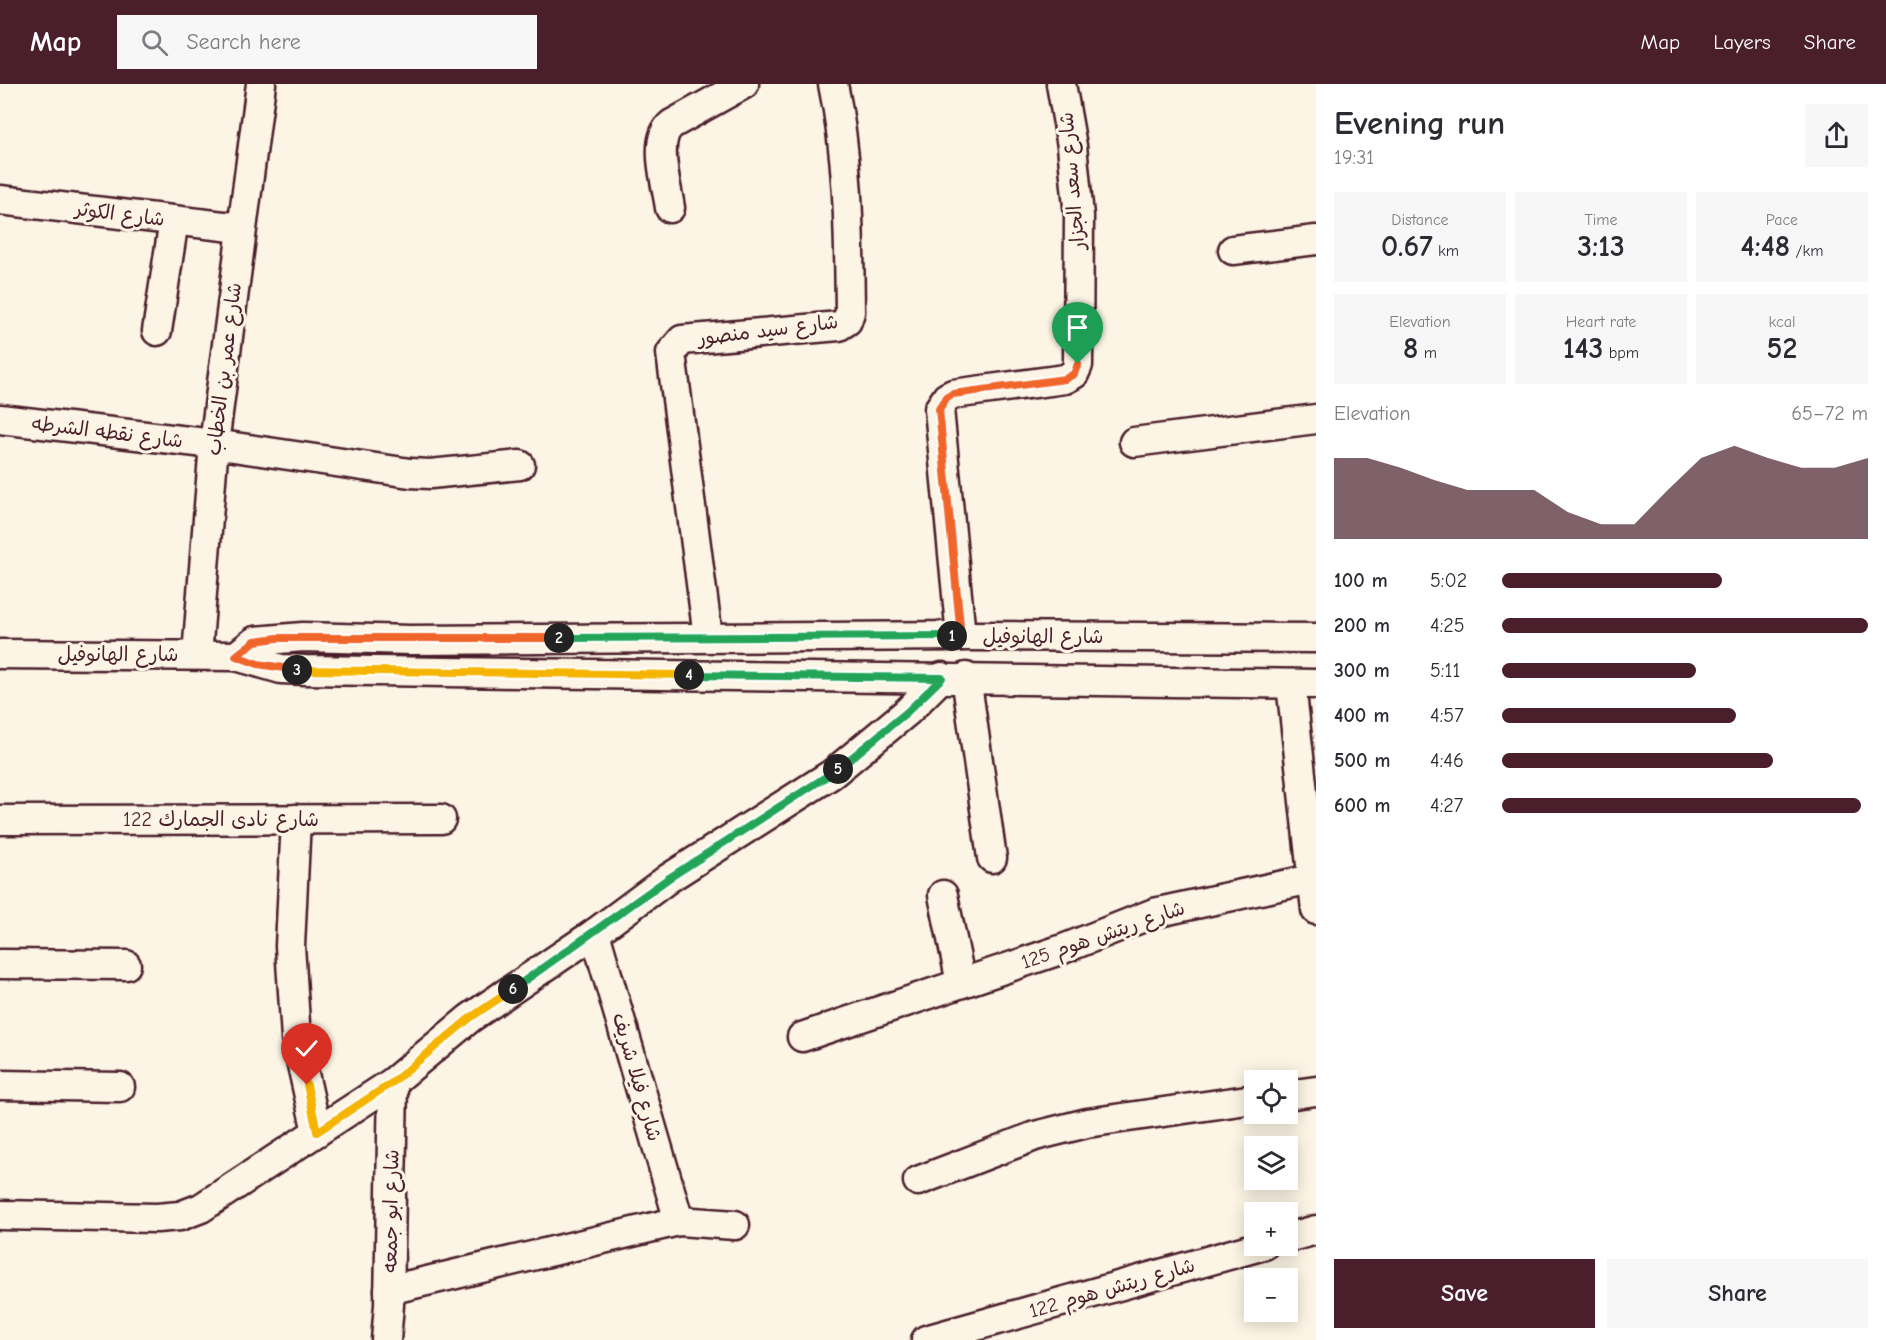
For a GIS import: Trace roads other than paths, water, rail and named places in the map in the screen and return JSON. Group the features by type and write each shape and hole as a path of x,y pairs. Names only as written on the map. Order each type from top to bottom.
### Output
{"street":[{"name":"شارع عمر بن الخطاب","path":"196,655 214,444 261,84"},
{"path":"670,208 661,145 663,133 672,124 744,84"},
{"name":"شارع سيد منصور","path":"708,637 671,353 682,340 839,326 847,321 850,312 848,211 842,125 833,84"},
{"name":"شارع سعد الجزار","path":"961,636 939,409 947,397 953,394 1065,379 1074,374 1078,364 1079,216 1072,146 1061,84"},
{"name":"شارع الكوثر","path":"0,200 241,228"},
{"path":"157,331 174,220"},
{"path":"1233,250 1316,240"},
{"name":"شارع نقطه الشرطه","path":"0,419 214,444 410,473 430,474 520,465"},
{"path":"1134,442 1316,419"},
{"name":"شارع الهانوفيل","path":"236,656 255,641 277,638 961,636 1316,638"},
{"name":"شارع الهانوفيل","path":"0,654 236,656 281,669 306,670 954,677 1303,684"},
{"path":"0,1215 157,1218 180,1216 201,1208 393,1082 470,1018 595,933 669,878 832,774 954,677 992,858"},
{"path":"1303,684 1316,910"},
{"path":"296,819 290,946 296,1038 317,1132"},
{"name":"شارع نادى الجمارك 122","path":"0,820 441,819"},
{"name":"شارع ريتش هوم 125","path":"802,1037 1063,949 1154,913 1315,878"},
{"path":"943,895 962,983"},
{"name":"شارع فيلا شريف","path":"595,933 679,1221"},
{"path":"0,964 126,965"},
{"name":"شارع ابو جمعه","path":"386,1340 393,1082"},
{"path":"0,1085 120,1087"},
{"path":"1298,1093 1316,1091"},
{"path":"918,1180 1035,1136 1087,1123 1244,1100"},
{"path":"389,1290 679,1221 735,1225"},
{"path":"1298,1235 1316,1230"},
{"name":"شارع ريتش هوم 122","path":"926,1340 1244,1251"}]}
